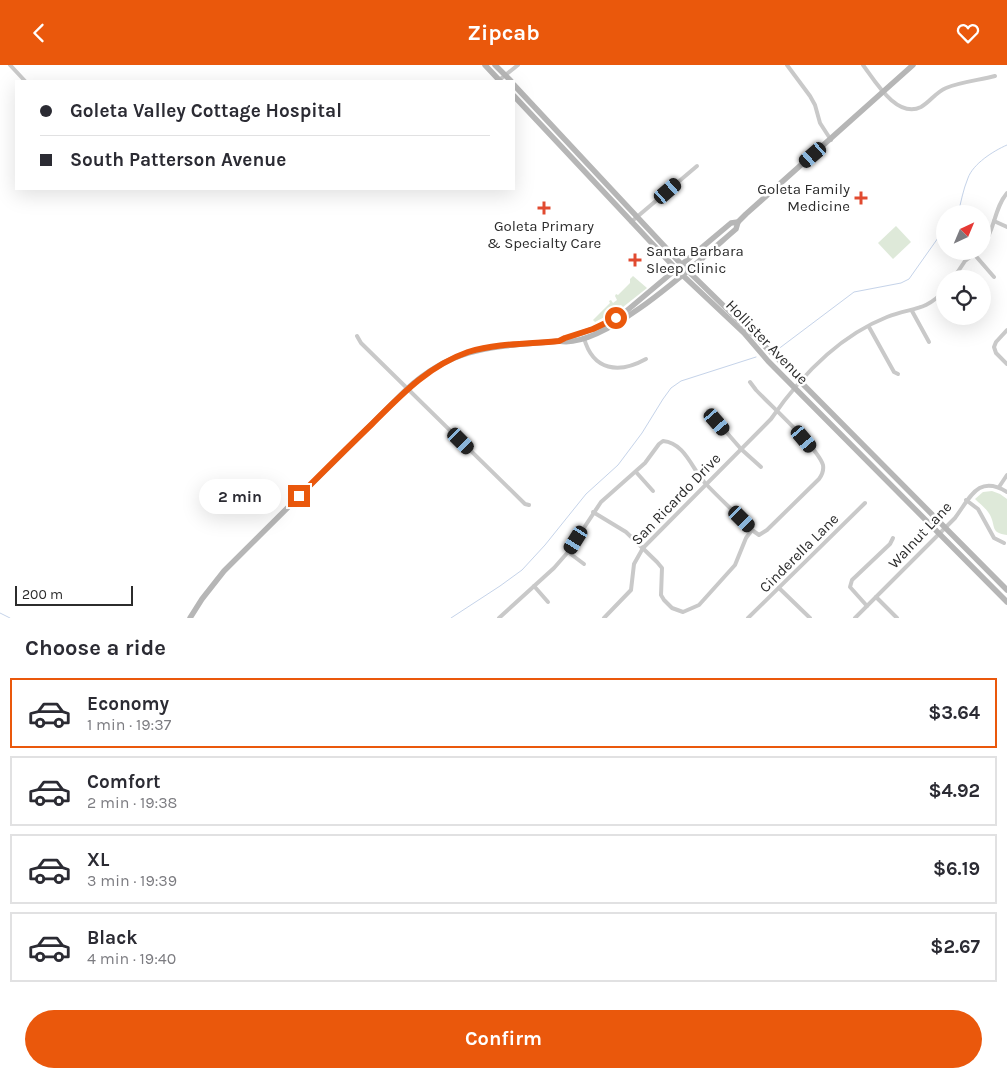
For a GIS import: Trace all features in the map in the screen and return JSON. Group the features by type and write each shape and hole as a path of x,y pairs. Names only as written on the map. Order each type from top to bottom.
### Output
{"main road":[{"path":"485,65 498,80"},
{"path":"495,65 509,80"},
{"path":"559,341 593,329 616,318 642,299 731,223 738,221 913,65"},
{"name":"Hollister Avenue","path":"515,86 682,265 1007,590"},
{"name":"Hollister Avenue","path":"515,97 676,269 744,333 768,361 1007,602"},
{"path":"190,618 224,571 407,389 436,367 470,352 497,346 559,341 566,343 605,329 626,318 682,275 736,229 738,221"}],"street":[{"path":"10,65 24,80"},
{"path":"500,80 518,65"},
{"path":"787,65 810,96 815,105 820,123 831,139"},
{"path":"863,65 897,105 914,109 922,106 947,87 995,76"},
{"path":"632,222 697,166"},
{"path":"991,230 1002,200 1007,193"},
{"path":"994,221 1007,227"},
{"path":"959,270 966,260"},
{"path":"981,260 994,277"},
{"name":"San Ricardo Drive","path":"604,618 631,590 634,564 643,548 740,449 834,348 887,317 923,307 936,299"},
{"path":"912,311 930,342"},
{"path":"869,327 894,372 898,375"},
{"path":"1007,330 994,347 996,353 1007,364"},
{"path":"357,337 360,343 525,505 529,505"},
{"path":"584,338 592,355 607,366 618,369 646,359"},
{"path":"499,618 568,552 593,512 609,493 636,472 659,443 665,441 686,455 706,483 752,530 759,535 768,530 819,479 823,466 809,445 750,382"},
{"path":"708,411 740,449 760,467"},
{"path":"823,466 828,465"},
{"path":"636,472 653,491"},
{"path":"1007,475 999,487 1007,492"},
{"name":"Walnut Lane","path":"855,618 945,529 976,489 993,486 999,487"},
{"path":"966,500 978,509 994,537 1004,543"},
{"name":"Cinderella Lane","path":"748,618 865,503"},
{"path":"593,512 626,532 662,568 661,595 672,608 683,611 699,605 735,565 746,538 752,530"},
{"path":"867,606 850,587 852,581 890,544 893,538"},
{"path":"568,552 584,564"},
{"path":"534,586 548,602"},
{"path":"779,588 810,618"},
{"path":"876,597 897,618"}],"green space":[{"path":"896,226 911,242 893,259 878,243"},
{"path":"633,276 647,288 623,307 621,305 616,307 618,310 595,322 593,320 610,303 609,301 611,300 613,303 617,300 616,294 618,295 630,283 630,279"},
{"path":"992,491 1007,499 1007,535 996,531 992,519 985,508 975,499 983,492"}],"waterway":[{"path":"960,205 968,178 974,168 984,159 1007,145"},
{"path":"777,350 854,292 901,283 909,279 936,241"},
{"path":"451,618 522,570 586,494 618,465 642,433 671,388 681,381 756,357"},
{"path":"0,613 10,618"}],"place":[{"name":"Goleta Family Medicine","path":"861,198"},
{"name":"Goleta Primary & Specialty Care","path":"544,208"},
{"name":"Santa Barbara Sleep Clinic","path":"635,260"}],"route":[{"path":"299,496 407,389 436,367 458,356 497,346 559,341 604,325 616,318"}]}
